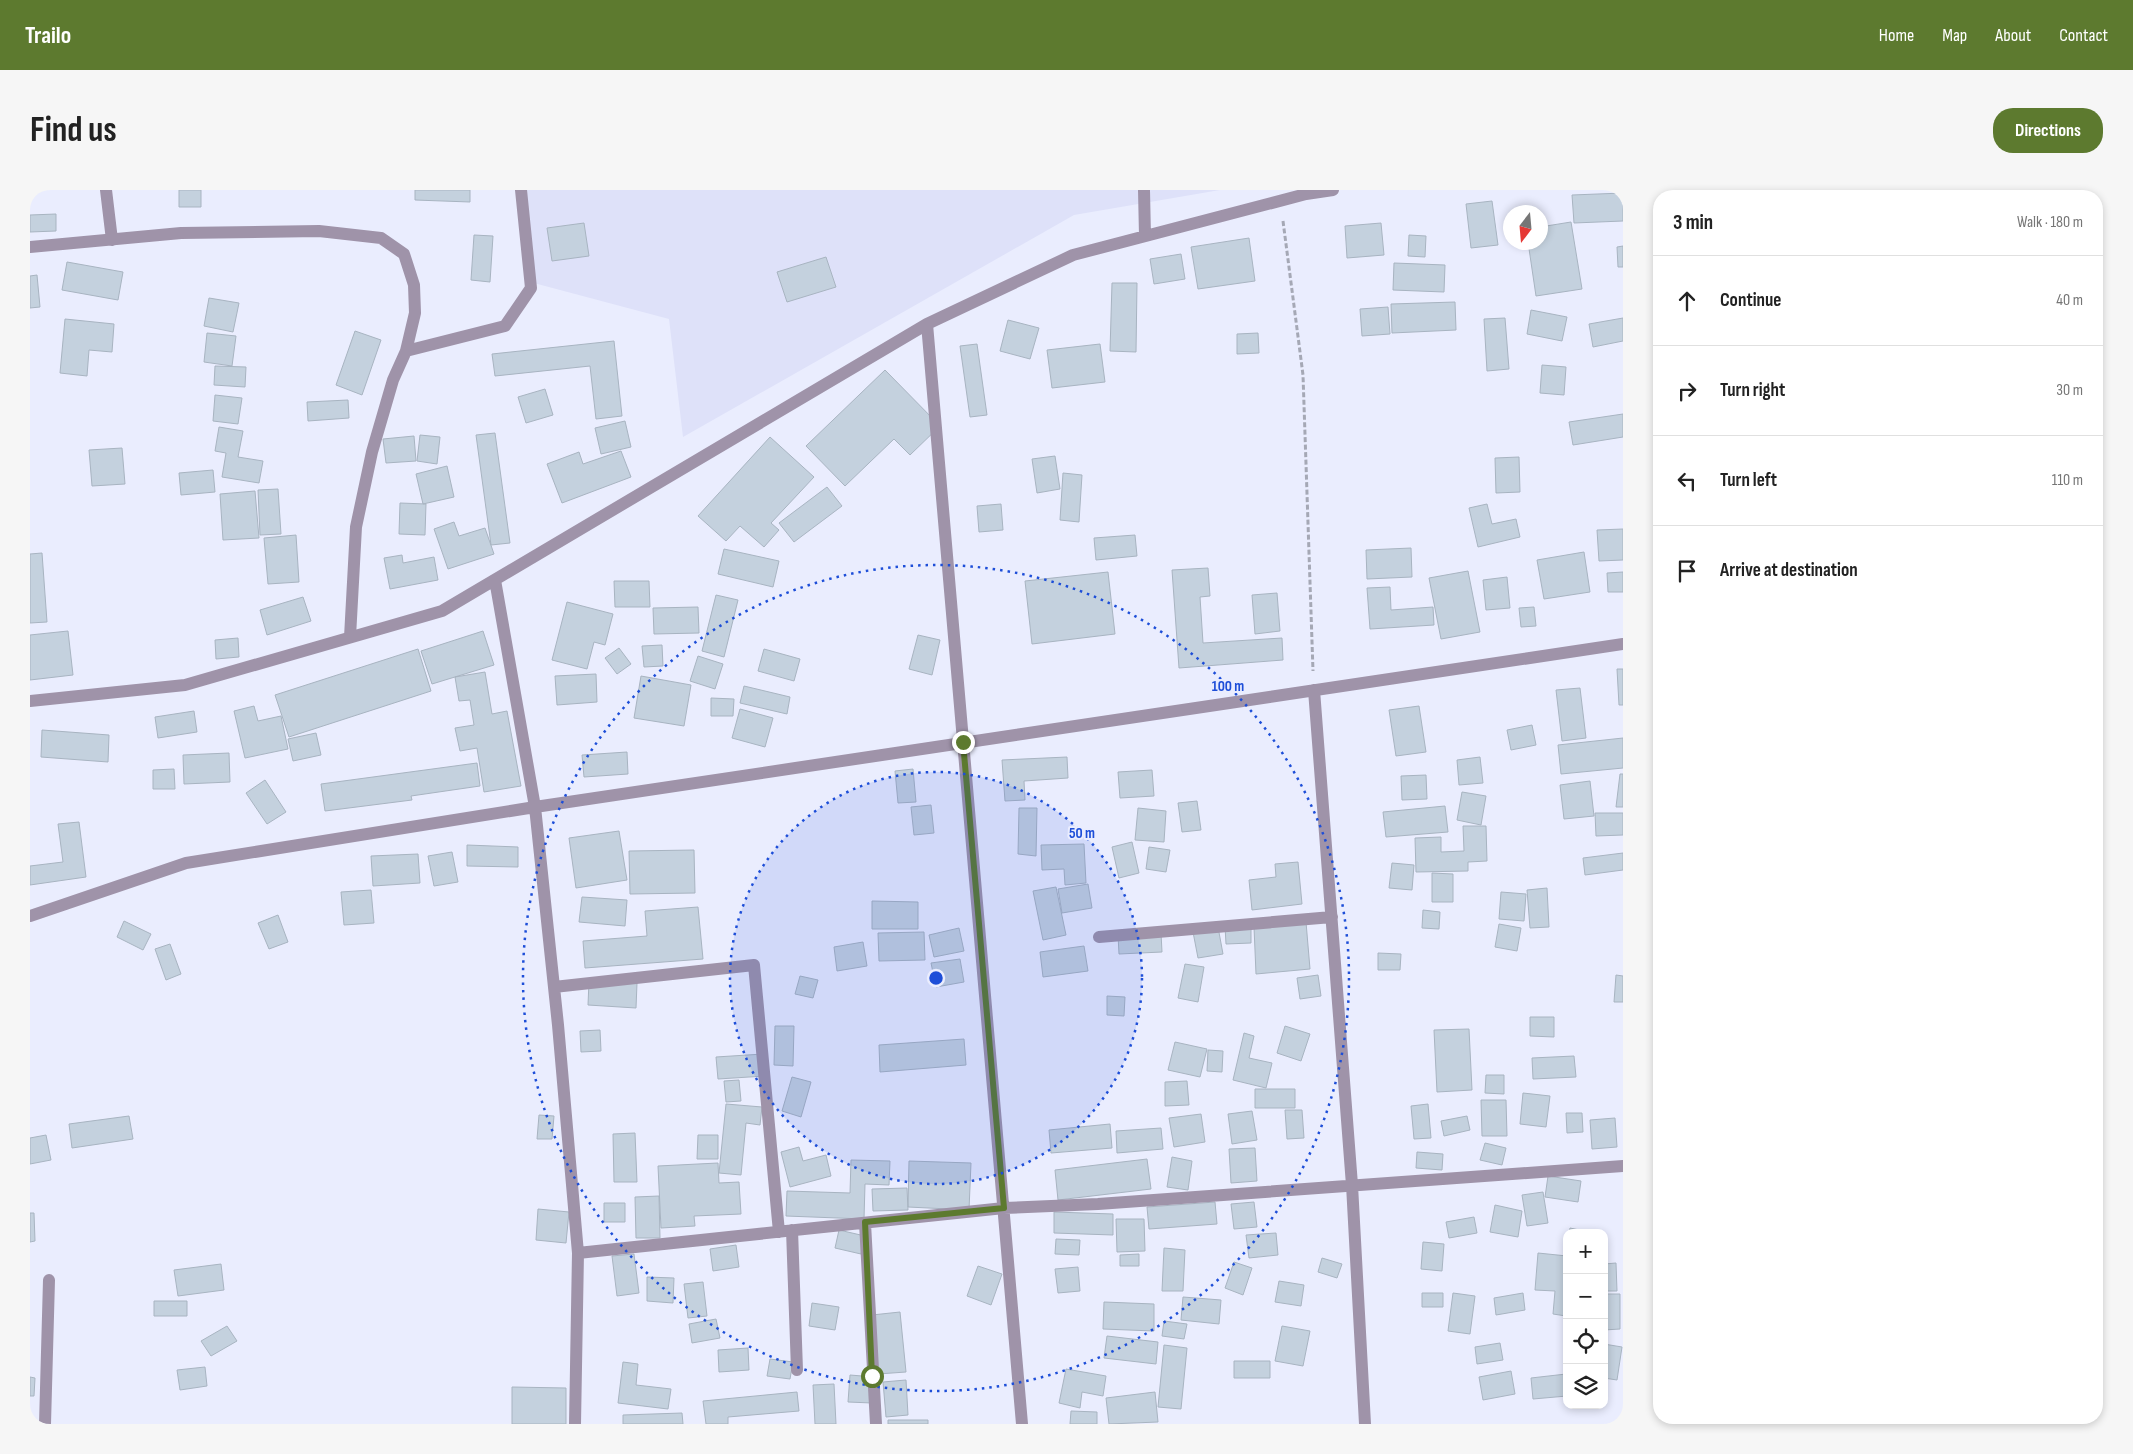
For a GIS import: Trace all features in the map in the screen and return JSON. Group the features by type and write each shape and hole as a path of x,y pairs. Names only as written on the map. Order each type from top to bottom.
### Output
{"street":[{"path":"106,190 112,240"},
{"path":"406,351 505,326 531,288 521,190"},
{"path":"1144,190 1145,236"},
{"path":"30,701 185,684 442,611 927,324 1073,255 1306,194 1333,190"},
{"path":"30,247 181,233 319,231 381,238 404,254 414,285 415,313 406,351 393,380 377,434 356,526 350,638"},
{"path":"927,324 1022,1424"},
{"path":"495,580 535,807 554,987 578,1253 575,1424"},
{"path":"30,916 186,862 963,742 1623,644"},
{"path":"1314,690 1352,1185 1365,1424"},
{"path":"1099,937 1332,917"},
{"path":"554,987 754,966 786,1231 797,1370"},
{"path":"578,1253 1004,1208 1098,1204 1623,1166"},
{"path":"865,1222 876,1424"},
{"path":"45,1424 50,1280"}],"path":[{"path":"1280,201 1303,375 1314,690"}],"shaded area":[{"path":"522,190 1220,190 1074,215 683,437 669,319 530,282"}],"building":[{"path":"179,190 201,190 201,207 179,207"},
{"path":"415,190 470,190 470,202 415,200"},
{"path":"1623,193 1623,221 1574,223 1572,195"},
{"path":"1492,201 1498,245 1471,248 1466,204"},
{"path":"56,214 56,231 30,232 30,215"},
{"path":"1571,222 1582,289 1536,296 1529,250 1548,250 1548,226"},
{"path":"584,223 589,256 552,261 547,228"},
{"path":"1381,223 1384,255 1347,258 1345,226"},
{"path":"474,235 493,236 490,282 471,280"},
{"path":"1409,235 1426,236 1425,257 1408,256"},
{"path":"1249,238 1255,281 1198,289 1191,247"},
{"path":"1623,246 1623,267 1618,267 1617,247"},
{"path":"1181,254 1185,279 1154,284 1150,259"},
{"path":"826,257 836,287 787,302 777,272"},
{"path":"67,262 123,272 118,300 62,290"},
{"path":"1394,263 1445,265 1444,292 1393,290"},
{"path":"37,275 40,307 30,308 30,276"},
{"path":"1112,283 1137,283 1136,352 1110,351"},
{"path":"209,298 239,303 233,332 204,326"},
{"path":"1455,302 1456,330 1392,333 1391,304"},
{"path":"1388,307 1390,334 1362,336 1360,309"},
{"path":"1531,310 1567,317 1562,341 1527,334"},
{"path":"1505,318 1509,369 1487,371 1484,319"},
{"path":"1623,318 1623,341 1593,347 1589,324"},
{"path":"65,319 114,324 112,352 89,350 87,376 60,373"},
{"path":"1008,320 1039,328 1030,359 1000,351"},
{"path":"355,331 381,340 362,395 336,385"},
{"path":"207,333 236,336 232,366 204,362"},
{"path":"1258,333 1259,353 1237,354 1237,334"},
{"path":"614,341 622,416 596,419 590,366 495,376 492,354"},
{"path":"977,344 987,415 970,417 960,346"},
{"path":"1100,344 1105,382 1052,388 1047,350"},
{"path":"1542,365 1566,367 1564,395 1540,393"},
{"path":"215,366 246,367 245,387 214,385"},
{"path":"885,370 940,426 910,455 894,439 845,486 806,446"},
{"path":"545,389 553,415 526,423 518,397"},
{"path":"215,395 242,398 238,424 213,421"},
{"path":"348,400 349,418 308,421 307,402"},
{"path":"1623,414 1623,437 1573,445 1569,422"},
{"path":"625,421 631,447 601,454 595,428"},
{"path":"219,427 243,431 238,457 263,461 259,483 222,477 226,453 215,451"},
{"path":"495,433 510,543 491,545 476,435"},
{"path":"420,435 440,437 437,464 417,461"},
{"path":"414,436 416,461 386,463 383,439"},
{"path":"770,437 814,477 771,523 779,530 764,547 740,526 726,541 698,516"},
{"path":"122,448 125,484 92,486 89,450"},
{"path":"621,451 631,477 562,503 547,464 579,452 583,464"},
{"path":"1055,456 1060,489 1037,493 1032,459"},
{"path":"1519,457 1520,492 1496,493 1495,458"},
{"path":"447,466 454,497 423,504 416,474"},
{"path":"213,470 215,492 181,495 179,473"},
{"path":"1063,473 1082,475 1079,522 1060,520"},
{"path":"827,487 842,506 794,542 779,523"},
{"path":"278,489 281,534 260,535 258,490"},
{"path":"255,491 259,538 223,540 220,494"},
{"path":"400,503 426,504 425,535 399,534"},
{"path":"1001,504 1003,530 979,532 977,506"},
{"path":"1487,504 1492,524 1516,519 1520,537 1478,547 1469,508"},
{"path":"454,522 459,536 485,528 494,554 448,569 434,529"},
{"path":"1623,529 1623,560 1599,561 1597,530"},
{"path":"296,535 299,582 268,584 264,538"},
{"path":"1135,535 1137,556 1096,560 1094,538"},
{"path":"1411,548 1412,577 1367,579 1366,550"},
{"path":"724,549 779,561 773,587 718,574"},
{"path":"1584,552 1590,592 1544,599 1537,560"},
{"path":"42,553 47,622 30,623 30,554"},
{"path":"402,555 403,563 434,557 438,580 390,589 384,558"},
{"path":"1208,568 1210,596 1200,597 1203,643 1282,638 1283,660 1179,668 1172,570"},
{"path":"1468,571 1480,632 1441,639 1429,578"},
{"path":"1108,572 1115,634 1032,644 1025,581"},
{"path":"1623,572 1623,592 1608,592 1607,573"},
{"path":"1507,577 1510,608 1486,610 1483,580"},
{"path":"614,581 649,581 650,607 615,607"},
{"path":"1390,587 1391,610 1433,607 1434,625 1370,629 1367,588"},
{"path":"1277,593 1280,631 1255,634 1252,595"},
{"path":"716,595 738,600 724,657 702,651"},
{"path":"303,597 311,621 267,635 260,610"},
{"path":"567,602 613,614 605,645 594,642 587,669 552,660"},
{"path":"698,607 699,633 654,634 653,608"},
{"path":"1534,607 1536,626 1521,627 1519,608"},
{"path":"68,631 73,675 30,680 30,635"},
{"path":"483,631 494,665 432,684 421,651"},
{"path":"918,635 940,640 932,675 909,669"},
{"path":"238,638 239,657 216,659 215,640"},
{"path":"662,645 663,666 644,667 642,646"},
{"path":"619,648 631,664 617,674 605,658"},
{"path":"418,649 431,691 289,737 275,695"},
{"path":"764,649 800,659 794,681 758,671"},
{"path":"698,656 723,664 715,689 690,681"},
{"path":"1617,669 1623,669 1623,705 1619,705"},
{"path":"485,672 492,714 507,711 521,786 484,792 477,748 460,751 455,728 474,725 470,700 459,701 455,677"},
{"path":"596,674 597,702 557,705 555,676"},
{"path":"641,676 691,685 684,726 634,718"},
{"path":"744,686 790,697 787,714 740,703"},
{"path":"1580,688 1586,738 1562,741 1556,690"},
{"path":"711,698 734,699 733,716 711,716"},
{"path":"254,706 258,721 281,716 288,749 245,758 234,711"},
{"path":"1419,706 1426,752 1396,756 1389,710"},
{"path":"740,709 773,718 765,747 732,738"},
{"path":"194,711 197,732 158,738 155,717"},
{"path":"1532,725 1536,745 1511,750 1507,730"},
{"path":"42,730 109,735 108,762 41,757"},
{"path":"316,733 321,755 293,761 288,739"},
{"path":"1623,738 1623,768 1561,774 1558,745"},
{"path":"627,752 628,774 584,777 582,755"},
{"path":"229,753 230,782 184,784 183,755"},
{"path":"1067,757 1068,778 1024,781 1025,800 1005,801 1002,760"},
{"path":"1480,757 1483,783 1459,785 1457,760"},
{"path":"477,763 480,786 411,796 412,800 325,811 321,784"},
{"path":"174,769 175,789 153,789 153,770"},
{"path":"913,769 916,802 898,803 895,771"},
{"path":"1152,770 1154,796 1120,798 1118,772"},
{"path":"1620,774 1623,774 1623,807 1616,807"},
{"path":"1426,775 1427,799 1402,800 1401,776"},
{"path":"265,780 286,812 267,824 246,793"},
{"path":"1590,781 1594,816 1564,819 1560,785"},
{"path":"1462,792 1486,796 1481,825 1457,820"},
{"path":"1197,801 1201,830 1182,832 1178,803"},
{"path":"931,805 934,833 914,835 911,807"},
{"path":"1445,806 1448,832 1386,837 1383,812"},
{"path":"1019,808 1037,808 1036,856 1018,854"},
{"path":"1138,808 1166,811 1164,842 1135,840"},
{"path":"1595,813 1623,813 1623,835 1596,836"},
{"path":"79,822 86,877 30,885 30,866 63,862 58,824"},
{"path":"1463,826 1486,826 1487,861 1468,862 1468,871 1416,872 1415,838 1441,837 1441,852 1464,851"},
{"path":"619,831 627,880 576,888 569,838"},
{"path":"1132,842 1139,873 1119,878 1112,847"},
{"path":"1084,844 1086,883 1065,885 1064,869 1042,870 1041,845"},
{"path":"467,845 518,847 518,867 467,866"},
{"path":"1149,847 1170,850 1166,872 1146,869"},
{"path":"694,850 695,893 630,894 629,851"},
{"path":"452,852 458,882 434,886 428,856"},
{"path":"1623,853 1623,870 1585,875 1583,858"},
{"path":"418,854 420,883 373,886 371,856"},
{"path":"1298,862 1302,904 1252,910 1249,880 1276,877 1275,864"},
{"path":"1392,863 1414,865 1412,890 1389,888"},
{"path":"1432,873 1453,874 1453,902 1432,902"},
{"path":"1088,884 1092,908 1062,913 1058,889"},
{"path":"1056,887 1066,935 1043,940 1033,891"},
{"path":"1547,888 1549,927 1530,928 1527,890"},
{"path":"371,890 374,923 344,925 341,892"},
{"path":"1501,892 1526,894 1524,921 1499,919"},
{"path":"582,897 627,900 625,926 579,922"},
{"path":"872,901 918,902 918,929 872,929"},
{"path":"698,907 703,959 585,968 583,941 647,936 645,911"},
{"path":"1423,910 1440,912 1439,929 1422,928"},
{"path":"278,915 288,942 269,949 258,923"},
{"path":"124,921 151,934 143,950 117,937"},
{"path":"1306,922 1310,969 1256,974 1254,927"},
{"path":"1499,924 1521,928 1517,951 1495,947"},
{"path":"1251,925 1251,943 1226,944 1225,926"},
{"path":"1218,927 1223,954 1198,958 1193,932"},
{"path":"959,928 964,951 934,957 929,935"},
{"path":"924,932 925,960 879,961 878,933"},
{"path":"1161,933 1162,952 1119,954 1118,935"},
{"path":"863,942 867,966 837,971 834,947"},
{"path":"170,944 181,974 166,980 155,949"},
{"path":"1084,946 1088,971 1043,977 1040,952"},
{"path":"1378,953 1401,954 1400,970 1378,970"},
{"path":"960,959 964,982 936,987 931,963"},
{"path":"1185,964 1204,967 1198,1002 1178,998"},
{"path":"1318,975 1321,996 1300,999 1297,978"},
{"path":"1616,975 1623,976 1623,1002 1614,1002"},
{"path":"800,976 818,980 813,998 795,994"},
{"path":"589,981 637,983 636,1008 588,1005"},
{"path":"1107,996 1125,997 1124,1016 1107,1015"},
{"path":"1530,1017 1554,1017 1554,1037 1530,1036"},
{"path":"775,1026 794,1026 793,1066 774,1065"},
{"path":"1285,1026 1310,1034 1301,1061 1277,1053"},
{"path":"1469,1029 1472,1090 1437,1092 1434,1030"},
{"path":"600,1030 601,1051 581,1052 580,1031"},
{"path":"1244,1033 1254,1036 1249,1058 1272,1063 1266,1088 1233,1080"},
{"path":"964,1039 966,1065 880,1072 879,1045"},
{"path":"1175,1042 1207,1049 1200,1077 1168,1070"},
{"path":"1208,1050 1223,1051 1222,1072 1207,1071"},
{"path":"763,1054 765,1076 718,1079 716,1057"},
{"path":"1574,1056 1576,1077 1533,1079 1532,1058"},
{"path":"1486,1075 1504,1075 1504,1094 1485,1093"},
{"path":"792,1077 811,1082 801,1117 782,1111"},
{"path":"739,1080 741,1101 726,1102 724,1081"},
{"path":"1187,1081 1189,1105 1165,1106 1165,1082"},
{"path":"1255,1089 1295,1089 1295,1108 1255,1108"},
{"path":"1523,1093 1550,1096 1546,1127 1520,1124"},
{"path":"1481,1100 1506,1100 1507,1136 1482,1136"},
{"path":"726,1104 762,1107 760,1125 746,1123 741,1175 719,1173"},
{"path":"1428,1104 1431,1138 1414,1139 1411,1106"},
{"path":"1285,1110 1302,1110 1304,1138 1287,1139"},
{"path":"1252,1111 1257,1140 1232,1144 1228,1114"},
{"path":"1566,1113 1582,1113 1583,1132 1567,1133"},
{"path":"1201,1114 1205,1142 1174,1147 1169,1118"},
{"path":"539,1115 554,1116 552,1139 537,1139"},
{"path":"129,1116 133,1139 72,1148 69,1124"},
{"path":"1467,1116 1470,1130 1444,1136 1441,1121"},
{"path":"1615,1118 1617,1147 1592,1149 1590,1120"},
{"path":"1110,1124 1112,1148 1051,1153 1049,1130"},
{"path":"1161,1128 1163,1149 1117,1153 1116,1131"},
{"path":"635,1133 637,1182 614,1182 613,1134"},
{"path":"46,1135 51,1160 30,1164 30,1138"},
{"path":"698,1135 718,1135 718,1159 697,1159"},
{"path":"1485,1143 1506,1148 1502,1165 1480,1160"},
{"path":"799,1147 803,1161 826,1155 831,1176 790,1187 781,1152"},
{"path":"1255,1148 1257,1181 1231,1183 1229,1149"},
{"path":"1417,1152 1443,1154 1442,1170 1416,1168"},
{"path":"1172,1157 1192,1161 1188,1190 1167,1187"},
{"path":"1147,1159 1151,1189 1058,1200 1055,1170"},
{"path":"851,1160 890,1161 889,1185 865,1184 864,1219 786,1216 787,1191 850,1193"},
{"path":"909,1161 971,1163 969,1210 908,1207"},
{"path":"718,1163 719,1183 739,1182 741,1214 694,1216 695,1226 661,1228 658,1166"},
{"path":"1548,1176 1581,1181 1578,1202 1545,1197"},
{"path":"907,1188 908,1210 873,1211 872,1189"},
{"path":"1543,1192 1548,1223 1527,1226 1522,1195"},
{"path":"659,1196 660,1238 636,1238 635,1197"},
{"path":"1215,1202 1217,1224 1149,1229 1147,1207"},
{"path":"1254,1202 1257,1227 1234,1229 1231,1204"},
{"path":"604,1203 625,1203 625,1222 604,1222"},
{"path":"1495,1205 1522,1211 1518,1237 1490,1232"},
{"path":"538,1209 569,1212 566,1243 536,1240"},
{"path":"1054,1212 1113,1214 1113,1235 1054,1233"},
{"path":"30,1213 34,1213 35,1241 30,1242"},
{"path":"1474,1217 1477,1233 1449,1238 1446,1222"},
{"path":"1116,1219 1144,1219 1145,1251 1117,1252"},
{"path":"839,1230 865,1236 861,1254 835,1248"},
{"path":"1276,1233 1278,1255 1249,1258 1246,1235"},
{"path":"1056,1239 1080,1240 1079,1255 1055,1254"},
{"path":"1423,1242 1444,1244 1442,1271 1421,1269"},
{"path":"736,1245 739,1267 713,1271 710,1249"},
{"path":"1164,1248 1185,1250 1183,1291 1162,1291"},
{"path":"1538,1253 1563,1256 1563,1316 1553,1314 1555,1291 1535,1290"},
{"path":"634,1254 639,1293 617,1296 612,1256"},
{"path":"1139,1254 1139,1266 1120,1266 1120,1255"},
{"path":"1322,1258 1342,1264 1337,1278 1318,1272"},
{"path":"1234,1262 1252,1268 1243,1295 1225,1288"},
{"path":"1616,1263 1617,1291 1608,1291 1608,1264"},
{"path":"221,1264 224,1290 178,1296 174,1270"},
{"path":"978,1266 1002,1274 991,1305 967,1296"},
{"path":"1078,1267 1080,1291 1058,1293 1055,1269"},
{"path":"647,1277 674,1278 673,1303 647,1301"},
{"path":"1279,1281 1304,1285 1301,1306 1275,1302"},
{"path":"703,1282 707,1316 688,1318 684,1284"},
{"path":"1422,1293 1443,1293 1443,1307 1422,1307"},
{"path":"1453,1293 1475,1296 1470,1334 1448,1331"},
{"path":"1523,1293 1525,1310 1496,1315 1494,1298"},
{"path":"1608,1294 1620,1294 1620,1329 1608,1330"},
{"path":"1183,1297 1221,1300 1219,1324 1181,1320"},
{"path":"154,1301 187,1301 187,1316 154,1316"},
{"path":"1104,1302 1154,1304 1154,1331 1103,1329"},
{"path":"812,1303 839,1307 835,1330 809,1326"},
{"path":"900,1312 906,1372 878,1374 872,1315"},
{"path":"716,1319 720,1338 692,1343 689,1324"},
{"path":"1164,1321 1187,1324 1184,1339 1162,1336"},
{"path":"227,1326 237,1341 211,1356 201,1341"},
{"path":"1282,1326 1310,1331 1303,1366 1275,1361"},
{"path":"1107,1336 1158,1342 1156,1364 1104,1358"},
{"path":"1500,1343 1503,1360 1477,1364 1475,1347"},
{"path":"1164,1345 1187,1348 1181,1409 1158,1407"},
{"path":"1608,1345 1622,1347 1617,1380 1608,1379"},
{"path":"748,1348 749,1370 719,1372 718,1350"},
{"path":"770,1359 793,1362 790,1379 767,1376"},
{"path":"1234,1361 1270,1361 1270,1378 1234,1378"},
{"path":"623,1362 638,1364 636,1385 671,1389 668,1409 618,1403"},
{"path":"205,1367 207,1386 180,1390 177,1370"},
{"path":"1066,1369 1106,1376 1103,1396 1082,1392 1080,1408 1059,1403"},
{"path":"1511,1371 1515,1394 1483,1400 1479,1377"},
{"path":"1563,1374 1563,1396 1533,1399 1531,1378"},
{"path":"850,1375 874,1377 872,1403 848,1402"},
{"path":"30,1377 35,1378 34,1396 30,1396"},
{"path":"906,1380 908,1415 886,1417 883,1382"},
{"path":"834,1384 836,1424 815,1424 813,1385"},
{"path":"512,1387 566,1388 566,1424 512,1424"},
{"path":"797,1392 799,1411 728,1417 728,1424 706,1424 703,1401"},
{"path":"1155,1392 1158,1422 1109,1424 1106,1398"},
{"path":"1071,1411 1097,1412 1097,1424 1070,1424"},
{"path":"682,1413 683,1424 623,1424 623,1415"},
{"path":"888,1420 928,1420 928,1424 888,1424"}],"route":[{"path":"872,1376 865,1222 1004,1208 963,742"}]}
